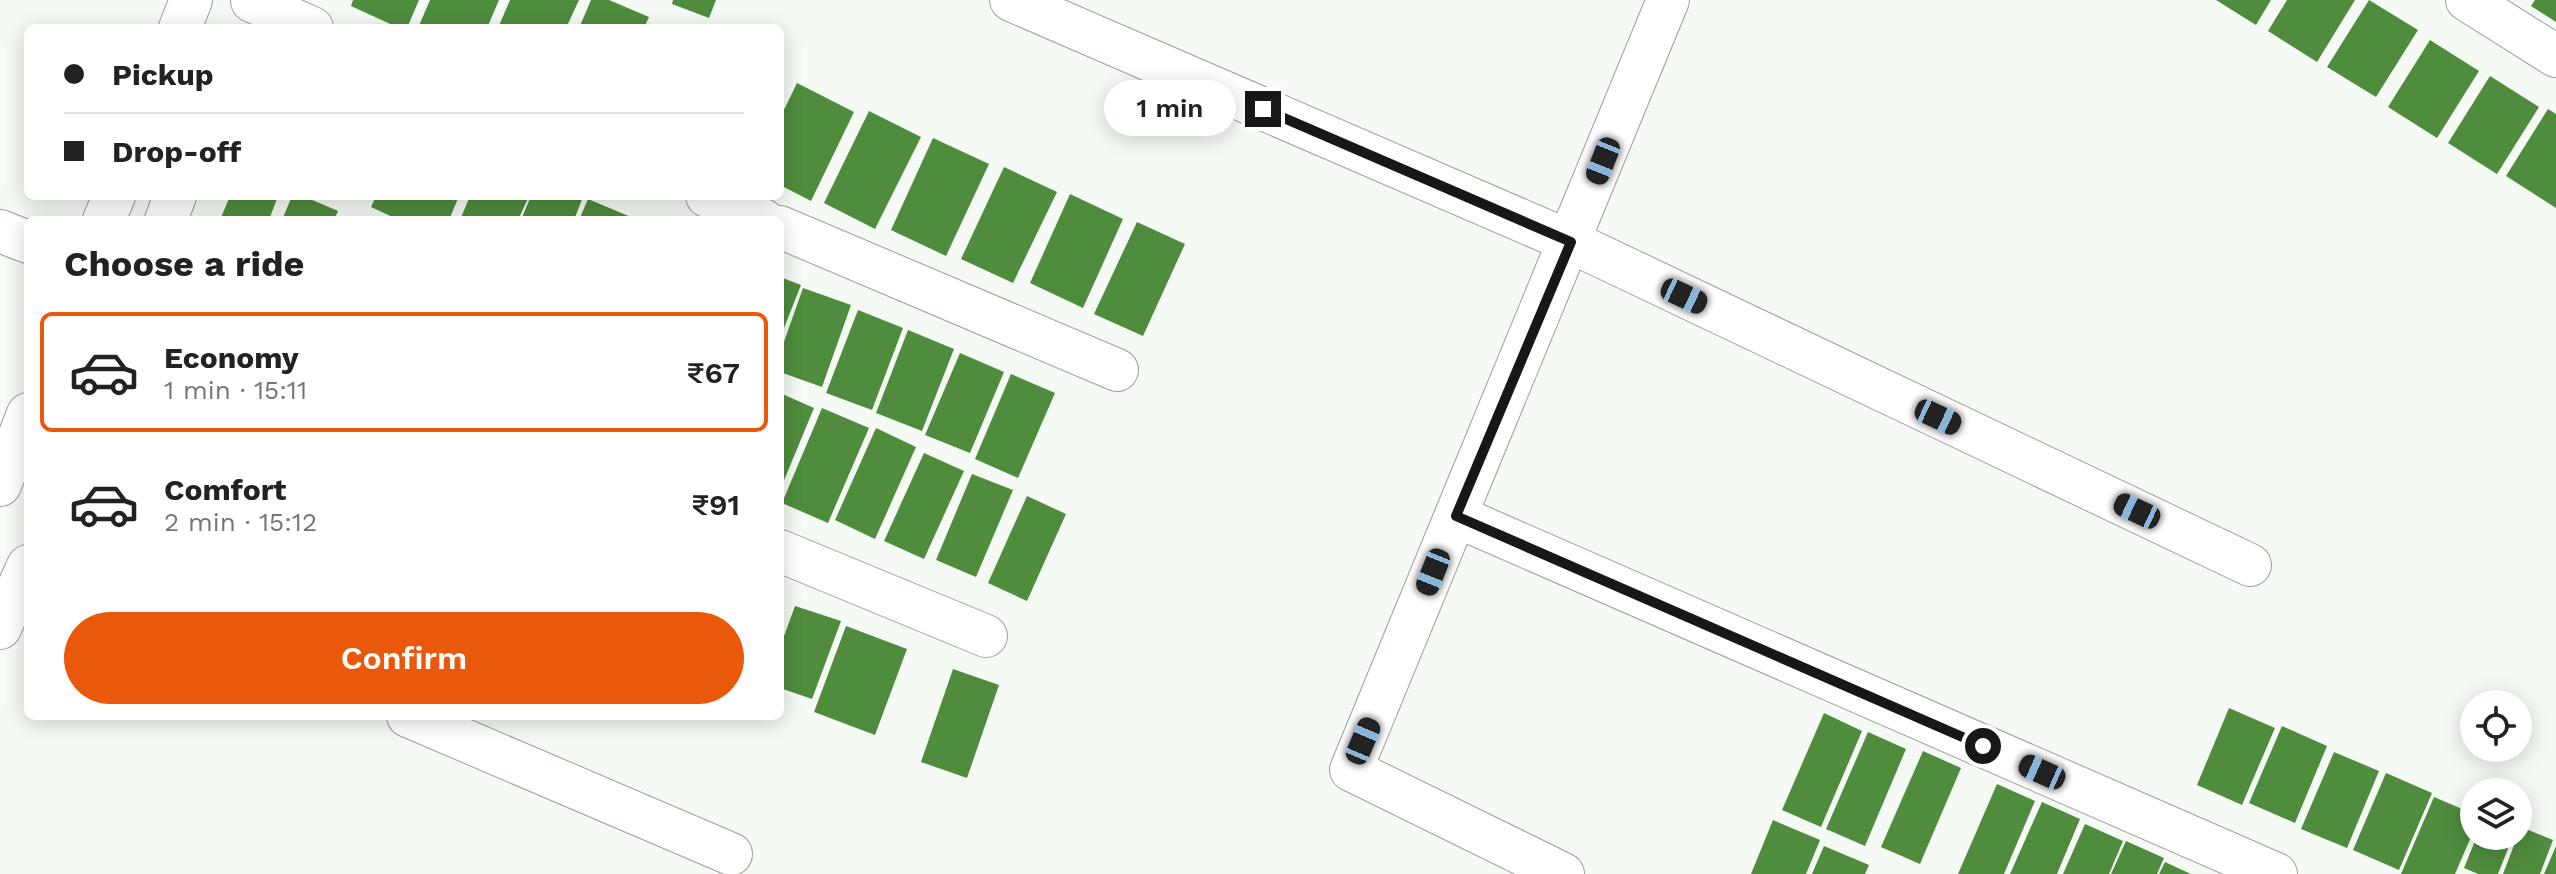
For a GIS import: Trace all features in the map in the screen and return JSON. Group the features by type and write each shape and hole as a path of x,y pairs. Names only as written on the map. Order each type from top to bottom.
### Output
{"street":[{"path":"182,24 191,0"},
{"path":"243,24 252,0 303,24"},
{"path":"1011,0 1571,242 2250,565"},
{"path":"1563,874 1351,770 1571,242 1668,0"},
{"path":"2467,0 2556,56"},
{"path":"716,200 754,216"},
{"path":"784,229 1117,370"},
{"path":"0,231 24,240"},
{"path":"0,485 24,424"},
{"path":"1456,516 2276,874"},
{"path":"784,553 986,636"},
{"path":"0,628 24,575"},
{"path":"417,720 731,854"}],"building":[{"path":"353,0 419,0 409,24 390,24 351,6"},
{"path":"430,0 499,0 489,24 420,24"},
{"path":"510,0 579,0 568,24 500,24"},
{"path":"591,0 609,0 649,17 646,24 581,24"},
{"path":"673,0 716,0 709,18 672,4"},
{"path":"2216,0 2271,0 2256,25"},
{"path":"2287,0 2355,0 2317,62 2268,31"},
{"path":"2369,0 2418,30 2376,97 2327,67"},
{"path":"2535,0 2556,0 2556,22 2531,6"},
{"path":"2430,40 2479,71 2437,138 2388,107"},
{"path":"2490,76 2539,107 2497,174 2448,143"},
{"path":"797,83 854,112 811,201 784,187 784,110"},
{"path":"2548,109 2556,114 2556,208 2506,176"},
{"path":"869,111 921,137 875,229 824,203"},
{"path":"933,138 989,164 946,256 891,230"},
{"path":"1004,167 1057,192 1013,283 961,259"},
{"path":"1070,194 1123,219 1083,308 1030,283"},
{"path":"228,200 276,200 270,216 222,216"},
{"path":"290,200 312,200 338,211 336,216 284,216"},
{"path":"374,200 457,200 451,216 390,216 371,207"},
{"path":"468,200 527,200 520,216 462,216"},
{"path":"529,200 582,200 576,216 523,216"},
{"path":"588,200 590,200 628,216 581,216"},
{"path":"1137,222 1185,244 1143,336 1094,314"},
{"path":"784,279 801,285 784,328"},
{"path":"803,288 851,305 822,387 784,373 784,342"},
{"path":"858,310 903,328 872,410 826,393"},
{"path":"908,330 954,349 922,431 876,413"},
{"path":"960,353 1004,372 970,453 925,435"},
{"path":"1011,374 1055,393 1018,478 975,459"},
{"path":"784,395 814,408 784,480"},
{"path":"822,408 869,428 828,523 784,504"},
{"path":"876,428 916,447 875,539 835,520"},
{"path":"924,453 964,471 924,559 884,541"},
{"path":"972,474 1013,490 976,577 936,560"},
{"path":"1027,496 1066,514 1027,601 988,583"},
{"path":"795,606 841,621 812,699 784,689 784,636"},
{"path":"846,626 907,649 875,735 814,712"},
{"path":"953,669 999,685 967,778 921,762"},
{"path":"2229,708 2275,728 2242,805 2197,785"},
{"path":"1824,713 1862,731 1821,827 1782,810"},
{"path":"2282,726 2327,746 2295,823 2249,803"},
{"path":"1868,732 1906,749 1865,846 1826,829"},
{"path":"1923,751 1961,768 1920,864 1881,847"},
{"path":"2334,752 2379,771 2347,848 2301,829"},
{"path":"2386,773 2432,793 2399,870 2353,850"},
{"path":"1997,784 2035,801 2004,874 1958,874"},
{"path":"2434,797 2460,808 2460,850 2465,850 2455,874 2401,874"},
{"path":"2042,802 2080,819 2057,874 2010,874"},
{"path":"1773,820 1820,840 1806,874 1751,874"},
{"path":"2085,824 2123,841 2109,874 2063,874"},
{"path":"2532,831 2553,840 2540,874 2503,874 2512,850 2532,850"},
{"path":"2126,841 2164,858 2157,874 2111,874"},
{"path":"1824,846 1869,865 1865,874 1812,874"},
{"path":"2556,846 2556,874 2544,874"},
{"path":"2471,850 2507,850 2498,874 2478,874 2464,868"},
{"path":"2165,862 2191,874 2159,874"}],"route":[{"path":"1263,109 1571,242 1456,516 1983,746"}]}
